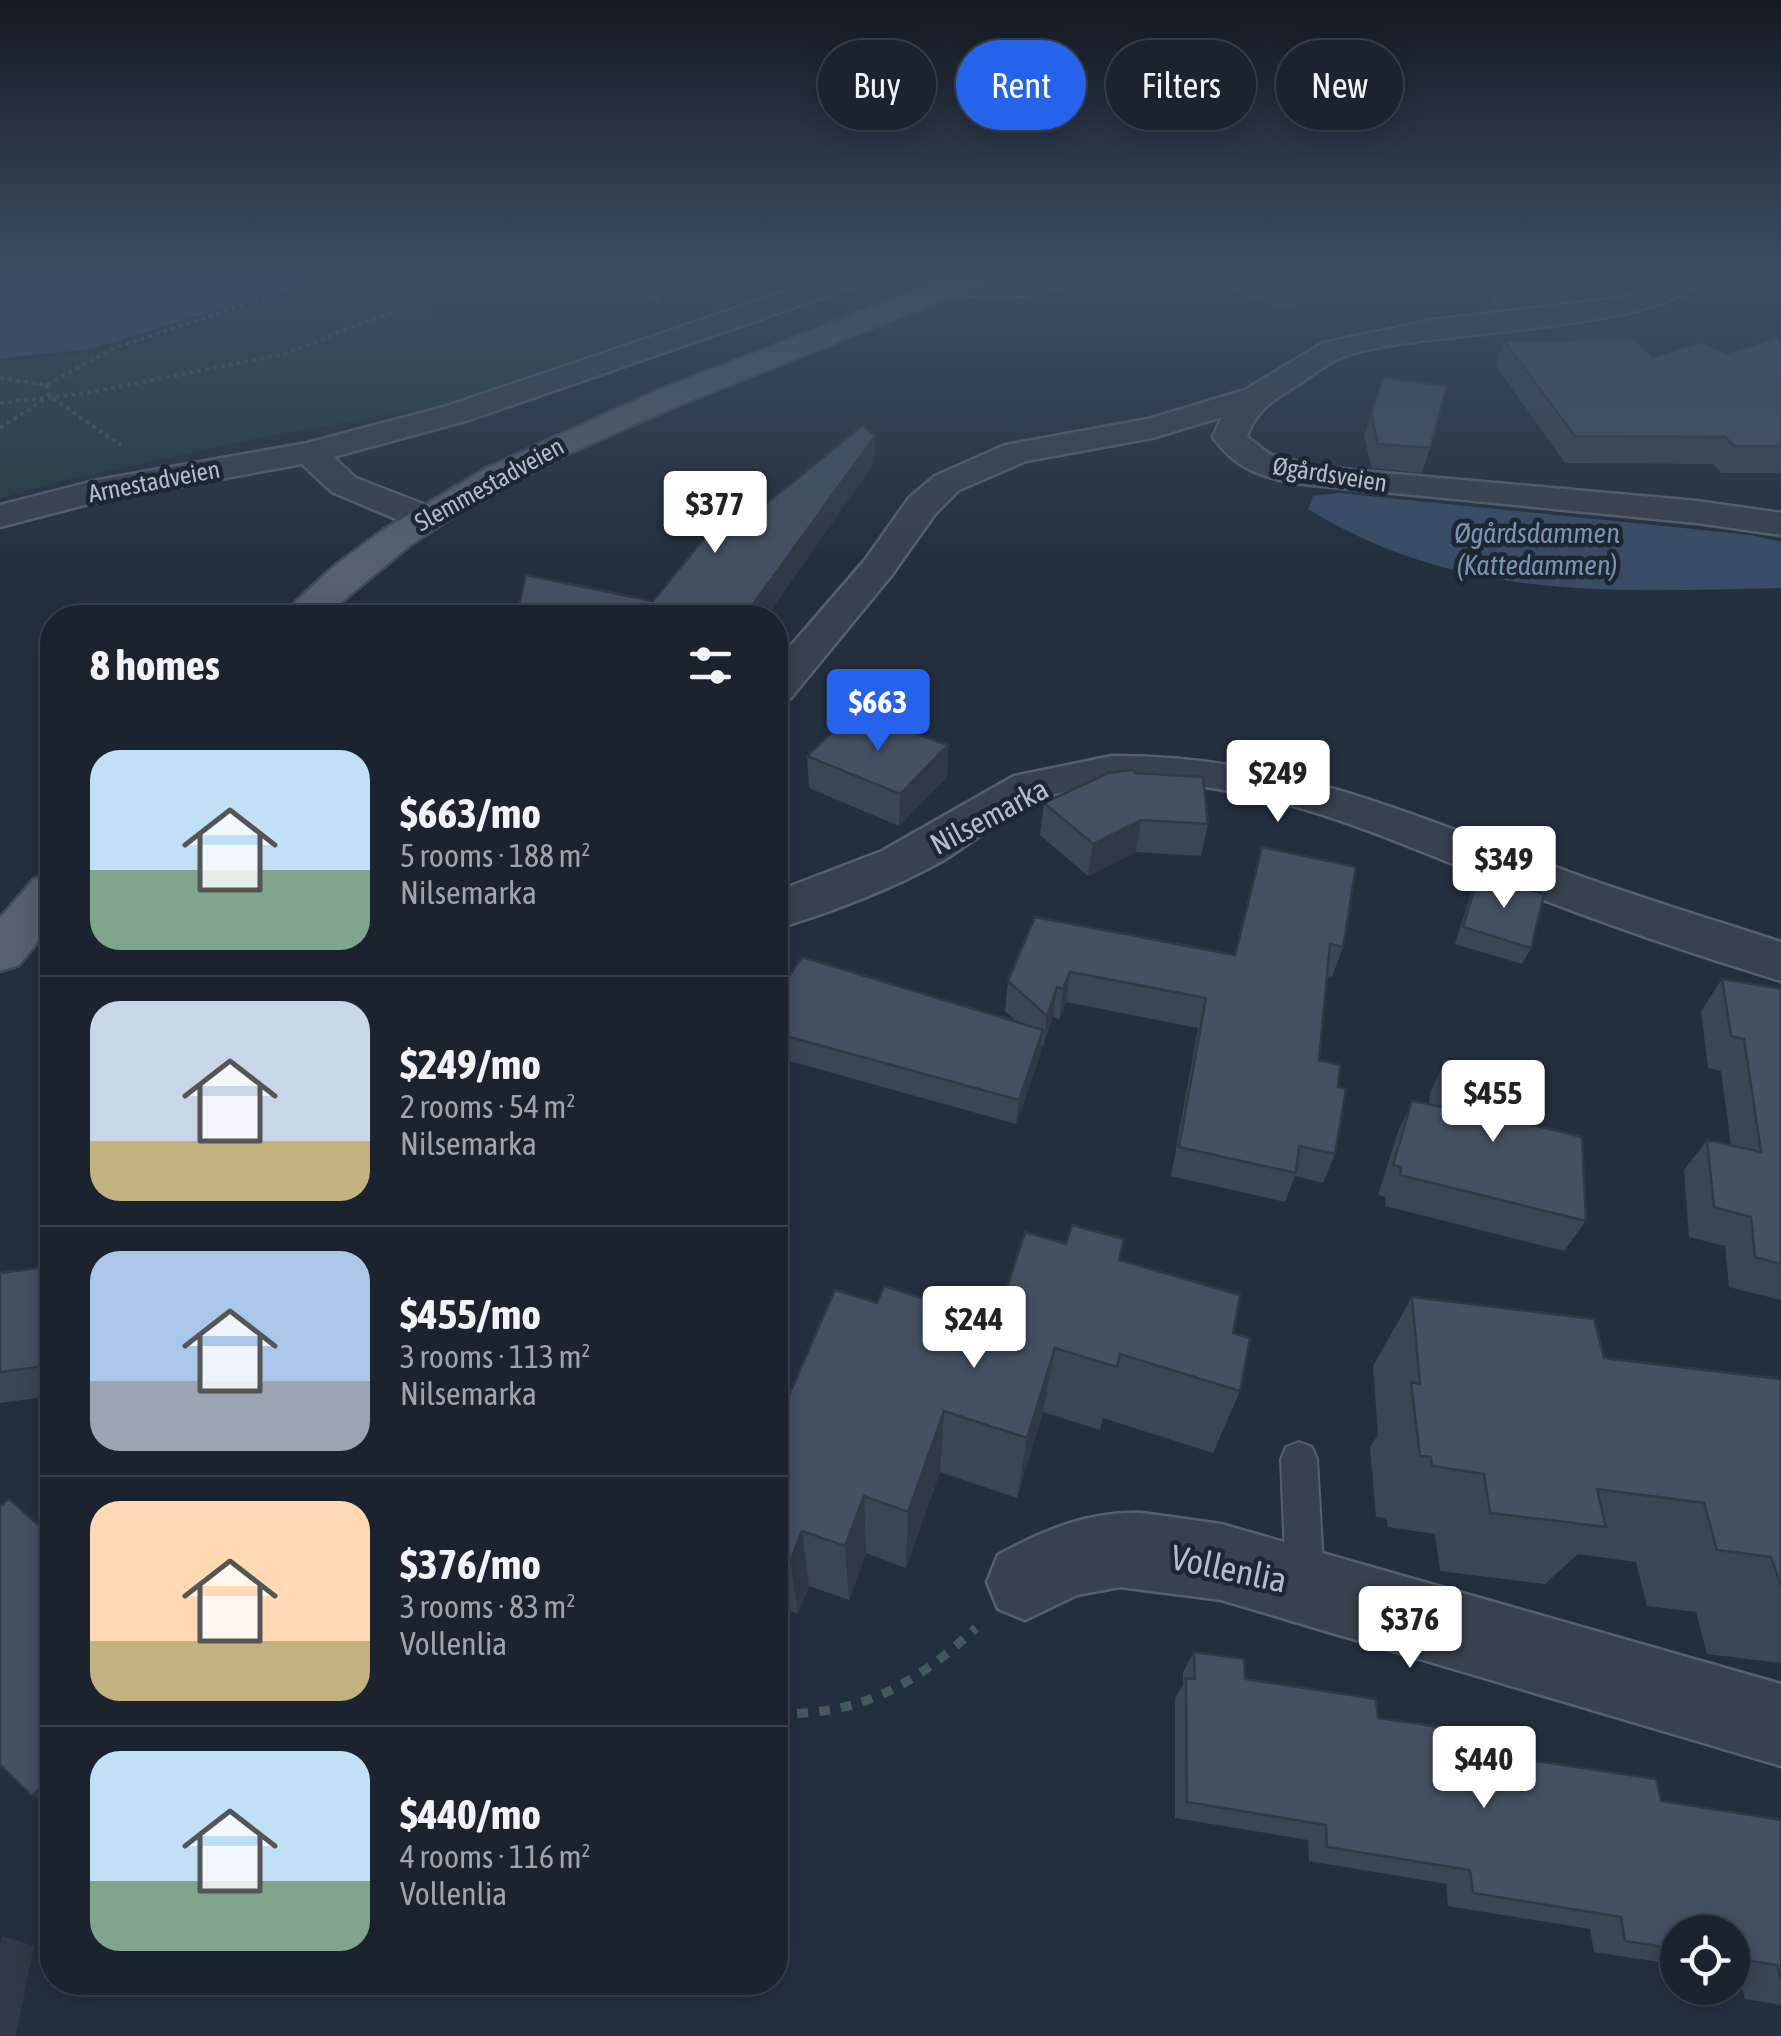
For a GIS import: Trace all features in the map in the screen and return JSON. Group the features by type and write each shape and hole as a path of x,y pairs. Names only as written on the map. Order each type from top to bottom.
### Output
{"main road":[{"name":"Slemmestadveien","path":"313,605 423,516 487,479 586,432 741,370"},
{"path":"0,952 40,905"}],"street":[{"name":"Arnestadveien","path":"0,516 191,473 309,453 472,409 580,370"},
{"path":"788,675 878,568 922,506 948,483 1016,452 1146,429 1256,397 1300,370"},
{"name":"Øgårdsveien","path":"1256,397 1236,422 1230,437 1241,455 1272,468 1317,477 1697,512 1781,524"},
{"path":"309,453 344,484 423,516"},
{"name":"Nilsemarka","path":"788,907 914,856 1043,782 1110,768 1169,769 1236,774 1304,792 1563,889 1781,962"},
{"path":"788,879 830,890"},
{"name":"Vollenlia","path":"1024,1582 1054,1564 1088,1551 1126,1548 1220,1562 1781,1726"}],"lane":[{"path":"1299,1459 1305,1584"}],"path":[{"path":"0,378 46,385 74,370"},
{"path":"0,403 87,393 203,370"},
{"path":"46,385 49,396 136,454 191,473"},
{"path":"0,428 49,396"},
{"path":"788,1713 842,1711 888,1696 956,1647 1024,1582"}],"green space":[{"path":"0,370 546,370 445,405 278,434 53,483 0,499"}],"water":[{"name":"Øgårdsdammen (Kattedammen)","path":"1339,493 1752,535 1781,542 1781,588 1596,589 1479,575 1421,561 1364,539 1308,509 1313,496"}],"building":[{"path":"1526,370 1781,370 1781,446 1734,446 1725,437 1575,436"},
{"path":"1383,377 1447,386 1430,448 1378,444 1371,413"},
{"path":"863,425 875,436 752,605 519,605 526,575 653,601 716,524 726,526 747,501 766,504"},
{"path":"845,720 865,727 874,727 880,721 948,745 900,794 807,756"},
{"path":"1133,770 1203,777 1208,824 1141,820 1093,844 1044,803 1108,773"},
{"path":"1262,847 1356,867 1343,947 1330,944 1319,1060 1340,1065 1338,1087 1346,1089 1335,1154 1299,1146 1296,1173 1179,1147 1206,998 1070,972 1063,989 1057,987 1047,1016 1008,981 1035,917 1235,955"},
{"path":"1479,875 1544,894 1531,948 1463,927"},
{"path":"802,957 1043,1030 1019,1100 788,1037 788,978"},
{"path":"1722,979 1781,989 1781,1264 1755,1257 1751,1217 1714,1207 1707,1140 1761,1152 1744,1039 1731,1036"},
{"path":"1445,1061 1532,1081 1533,1125 1582,1137 1586,1221 1400,1175 1401,1167 1393,1165 1412,1101 1443,1107"},
{"path":"1072,1225 1124,1239 1119,1260 1240,1295 1233,1333 1250,1338 1240,1391 1120,1354 1117,1367 1055,1348 1027,1438 944,1411 908,1512 864,1496 845,1546 802,1531 788,1560 788,1397 835,1290 877,1303 884,1286 996,1322 1025,1232 1066,1244"},
{"path":"40,1268 40,1367 0,1372 0,1273"},
{"path":"1412,1297 1594,1319 1604,1358 1781,1379 1781,1586 1771,1557 1717,1550 1704,1503 1597,1489 1606,1527 1490,1513 1484,1474 1432,1466 1431,1457 1420,1456 1411,1382 1420,1384"},
{"path":"9,1499 40,1526 40,1787 32,1796 0,1765 0,1507"},
{"path":"1194,1652 1244,1659 1245,1679 1376,1699 1378,1718 1513,1738 1516,1758 1656,1779 1661,1801 1781,1820 1781,1980 1777,1965 1750,1961 1750,1915 1660,1915 1660,1946 1625,1941 1621,1917 1473,1893 1470,1870 1327,1847 1326,1825 1187,1802 1186,1678 1195,1679"}]}
